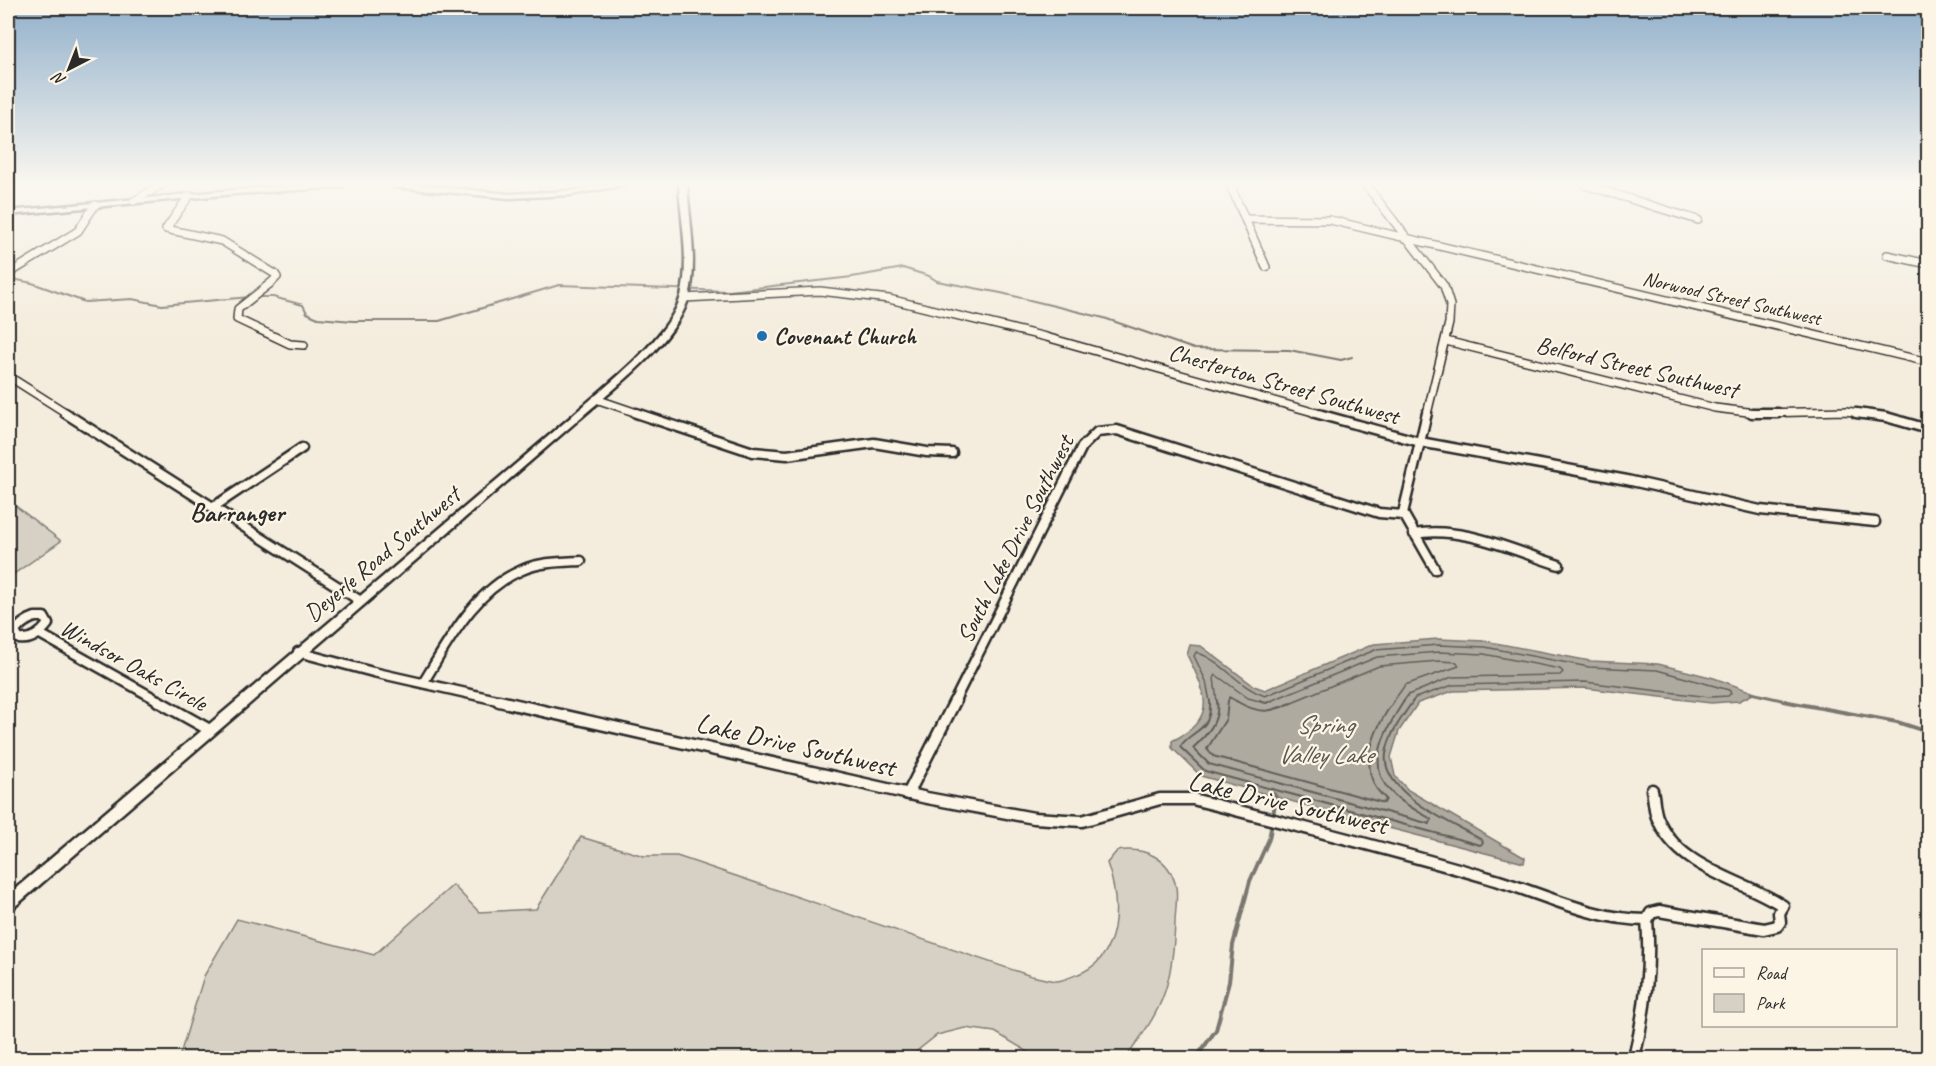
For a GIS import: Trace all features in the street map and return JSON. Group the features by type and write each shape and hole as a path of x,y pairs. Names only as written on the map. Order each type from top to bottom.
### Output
{"street":[{"path":"8,274 72,235"},
{"path":"193,235 222,241 275,274 277,277 238,309 237,319 290,344 304,345"},
{"name":"Deyerle Road Southwest","path":"8,903 208,729 596,399 659,339 673,321 685,293 684,235"},
{"path":"1252,235 1266,267"},
{"name":"Norwood Street Southwest","path":"1390,235 1929,362"},
{"path":"1405,235 1438,276 1448,295 1450,318 1446,340 1403,515 1435,569"},
{"path":"1887,255 1929,264"},
{"name":"Chesterton Street Southwest","path":"685,293 820,291 889,299 1046,337 1420,442 1627,480 1750,508 1805,516 1875,522"},
{"name":"Belford Street Southwest","path":"1446,340 1716,408 1756,413 1846,411 1886,417 1929,429"},
{"path":"8,376 359,600"},
{"path":"596,399 753,452 787,455 874,443 927,452 952,453"},
{"name":"South Lake Drive Southwest","path":"908,794 1082,447 1096,431 1117,429 1380,513 1403,515"},
{"path":"212,508 302,448"},
{"path":"1414,534 1425,531 1453,534 1559,565"},
{"path":"423,683 473,606 488,590 510,574 536,563 554,560 581,561"},
{"name":"Windsor Oaks Circle","path":"40,634 208,729"},
{"name":"Lake Drive Southwest","path":"298,652 307,657 908,794 1034,818 1070,821 1100,818 1160,799 1193,800 1438,863 1500,881 1602,916 1625,920 1647,920 1651,913 1659,911 1764,929 1772,928 1780,922 1779,913 1783,906 1764,894 1721,876 1688,854 1662,828 1657,818 1652,790"},
{"path":"1634,1059 1649,983 1650,942 1647,920"}],"green space":[{"path":"8,500 61,541 8,578"},
{"path":"581,837 644,856 677,856 1031,976 1058,981 1091,967 1110,943 1114,928 1115,895 1107,863 1117,851 1137,851 1162,861 1173,877 1176,887 1177,900 1171,966 1162,1000 1153,1018 1126,1058 1038,1058 995,1032 965,1028 937,1035 908,1058 179,1058 204,976 237,919 374,955 453,885 479,912 536,909"}],"water":[{"name":"Spring Valley Lake","path":"1438,639 1485,641 1590,661 1658,664 1714,678 1755,693 1739,701 1711,703 1585,688 1453,691 1418,703 1399,731 1391,757 1395,776 1408,790 1525,858 1524,863 1201,776 1172,748 1172,741 1197,723 1204,704 1199,681 1187,655 1190,645 1201,646 1254,686 1265,690 1374,644"}],"waterway":[{"path":"257,297 273,297 303,305 307,313 318,318 353,321 439,321 559,285 729,291 852,277 903,268 929,276 937,281 1001,293 1104,318 1194,349 1289,350 1341,360 1352,357"},
{"path":"8,278 32,283 85,302 132,299 162,305 250,297"},
{"path":"1751,693 1790,702"},
{"path":"1783,701 1897,722 1928,732"},
{"path":"1273,816 1276,797 1274,794"},
{"path":"1196,1058 1216,1030 1229,982 1233,945 1250,881 1269,839 1272,823"}],"place":[{"name":"Covenant Church","path":"762,336"}],"district":[{"name":"Barranger","path":"237,512"}]}
